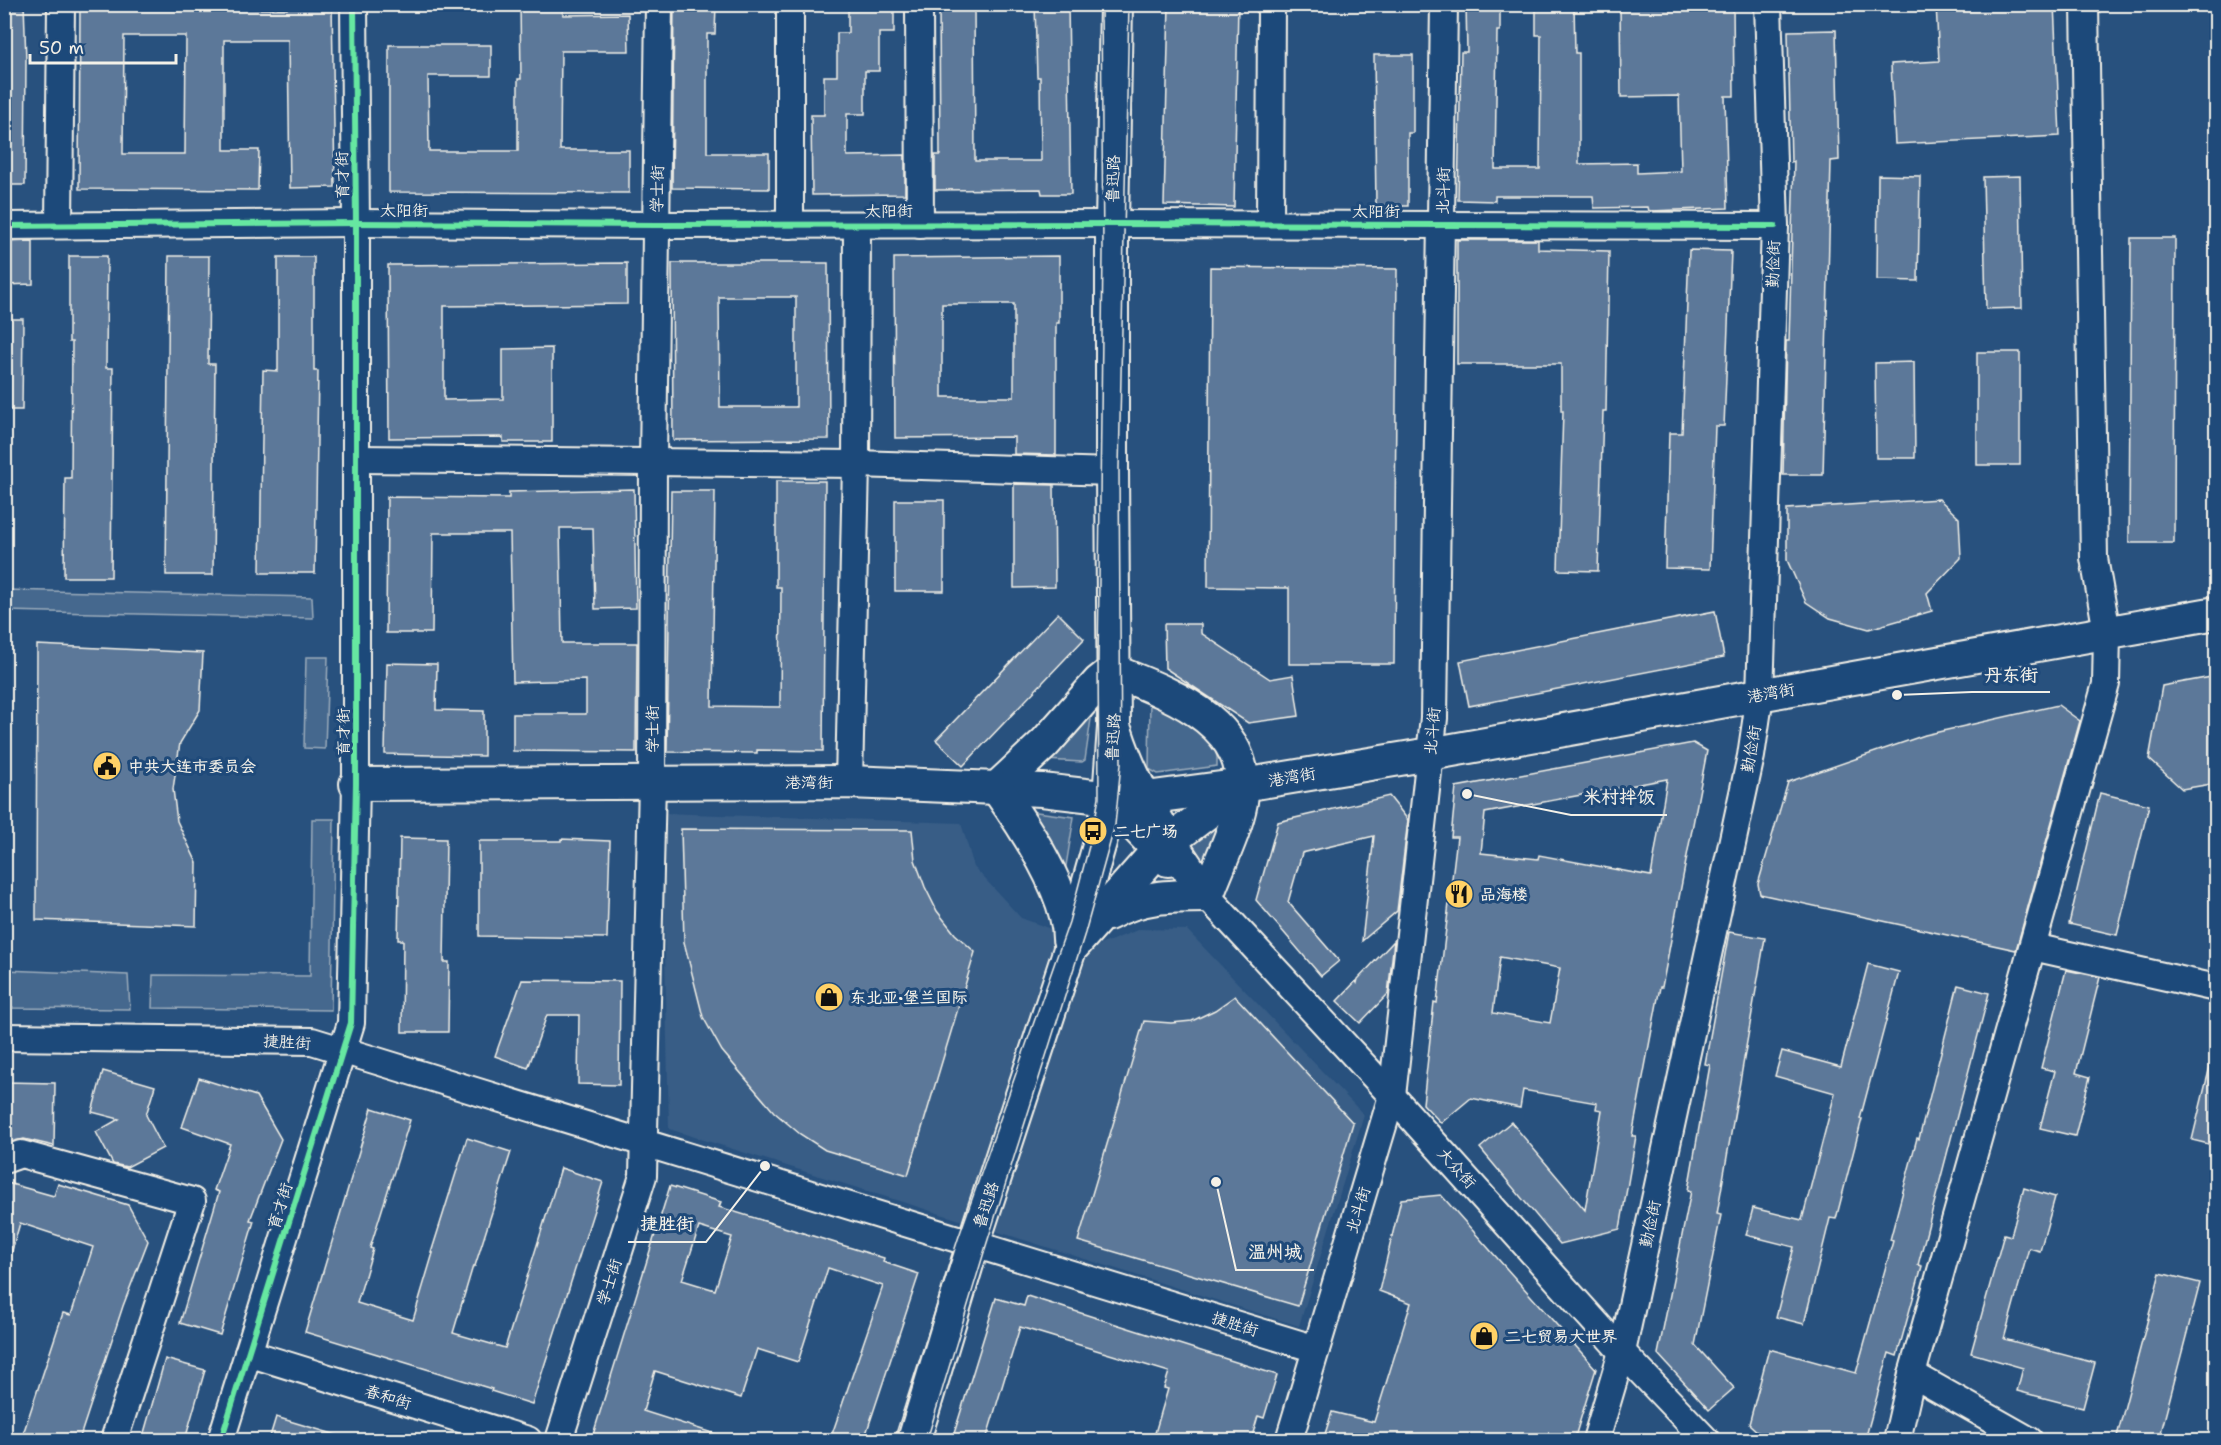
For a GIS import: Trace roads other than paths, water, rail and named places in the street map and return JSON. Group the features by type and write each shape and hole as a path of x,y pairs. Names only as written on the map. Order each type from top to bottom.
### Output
{"main road":[{"name":"鲁迅路","path":"914,1440 973,1244 1069,952 1104,828 1114,727 1112,224 1116,4"},
{"name":"港湾街","path":"356,784 849,782 997,788 1108,798 1146,798 1243,785 1430,754 2217,613"},
{"path":"1069,952 1069,922 1059,895 1015,813 997,788 1045,743 1099,682 1113,670 1170,694 1199,712 1220,729 1231,743 1239,761 1243,785 1236,823 1207,896"},
{"path":"1114,727 1127,762 1146,798 1164,846 1179,872 1207,896"},
{"path":"1069,952 1164,846 1243,785"},
{"path":"1108,798 1164,846"},
{"path":"1096,920 1140,900 1207,896"}],"street":[{"path":"58,225 60,4"},
{"name":"育才街","path":"221,1440 351,1023 356,784 354,4"},
{"name":"学士街","path":"559,1440 643,1176 651,782 659,4"},
{"path":"790,4 790,225"},
{"path":"919,4 920,225"},
{"path":"1270,224 1271,4"},
{"name":"北斗街","path":"1289,1440 1392,1096 1434,718 1444,4"},
{"name":"勤俭街","path":"1596,1440 1622,1352 1748,768 1760,695 1775,226 1768,4"},
{"path":"1897,1440 1912,1374 2106,684 2107,632 2094,558 2085,4"},
{"name":"太阳街","path":"4,226 356,223 1775,226"},
{"path":"849,782 856,464 857,225"},
{"path":"356,459 856,464 1112,472"},
{"name":"大众街","path":"1207,896 1392,1096 1622,1352 1706,1440"},
{"path":"2033,947 2217,988"},
{"name":"捷胜街","path":"4,1037 312,1041 1316,1348"},
{"path":"4,1160 21,1154 192,1201 114,1440"},
{"name":"春和街","path":"248,1353 528,1440"},
{"path":"1912,1374 2029,1440"}],"tram line":[{"path":"894,1440 958,1239 1069,922 1093,831 1099,797 1098,661 1103,252 1101,4"},
{"path":"927,1440 1085,933 1115,825 1121,764 1119,468 1129,4"}],"place":[{"name":"丹东街","path":"1897,695"},
{"name":"中共大连市委员会","path":"107,766"},
{"name":"米村拌饭","path":"1467,794"},
{"name":"二七广场","path":"1093,831"},
{"name":"品海楼","path":"1459,894"},
{"name":"东北亚·堡兰国际","path":"829,997"},
{"name":"捷胜街","path":"765,1166"},
{"name":"温州城","path":"1216,1182"},
{"name":"二七贸易大世界","path":"1484,1336"}]}
